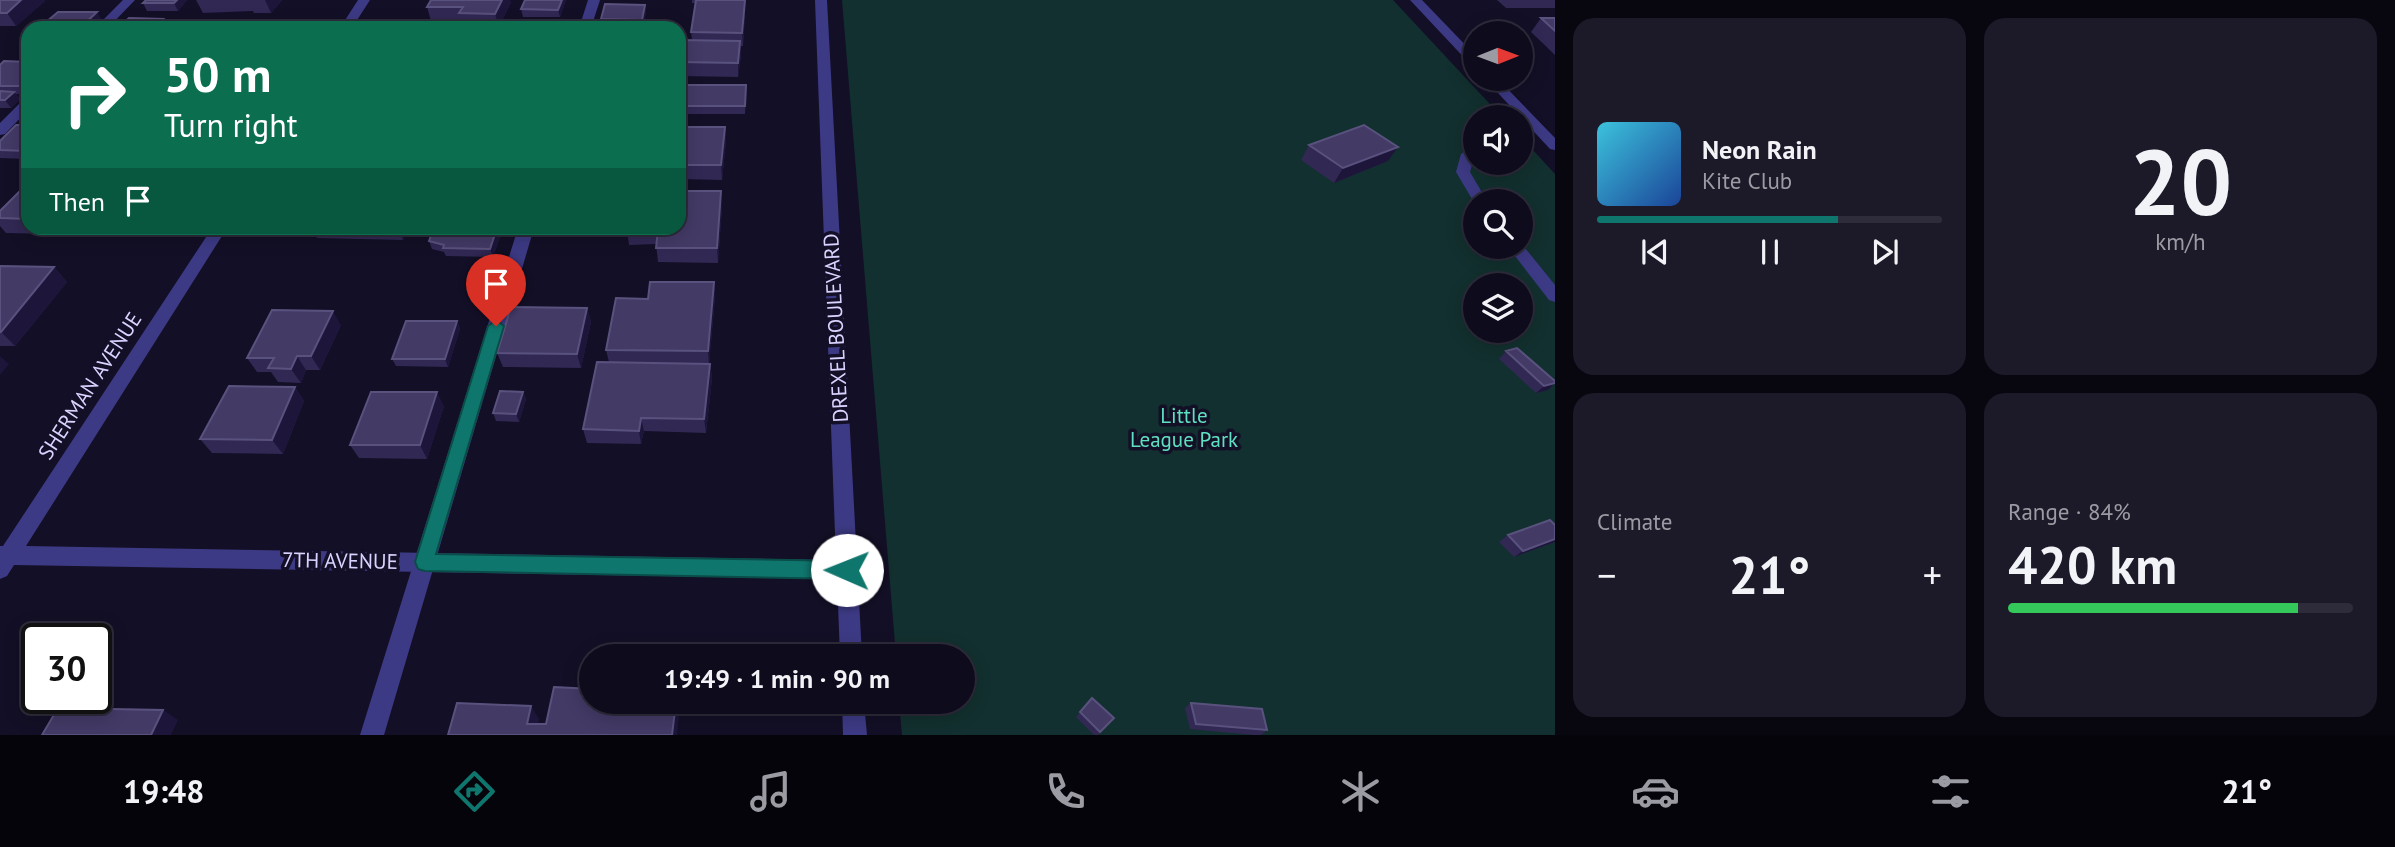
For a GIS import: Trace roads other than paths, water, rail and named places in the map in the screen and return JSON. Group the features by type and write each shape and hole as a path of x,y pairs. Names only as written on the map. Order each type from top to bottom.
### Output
{"street":[{"path":"108,21 129,0"},
{"path":"350,21 364,0"},
{"path":"587,21 594,0"},
{"name":"DREXEL BOULEVARD","path":"821,0 850,644"},
{"path":"1416,0 1463,49"},
{"path":"1501,91 1512,105"},
{"path":"0,131 21,110"},
{"path":"1533,129 1555,146"},
{"name":"SHERMAN AVENUE","path":"3,560 214,235"},
{"path":"372,735 524,235"},
{"path":"1526,259 1555,296"},
{"name":"7TH AVENUE","path":"3,560 425,562 847,570"},
{"path":"854,714 855,735"}],"park label":[{"name":"Little League Park","path":"1184,428"}]}
